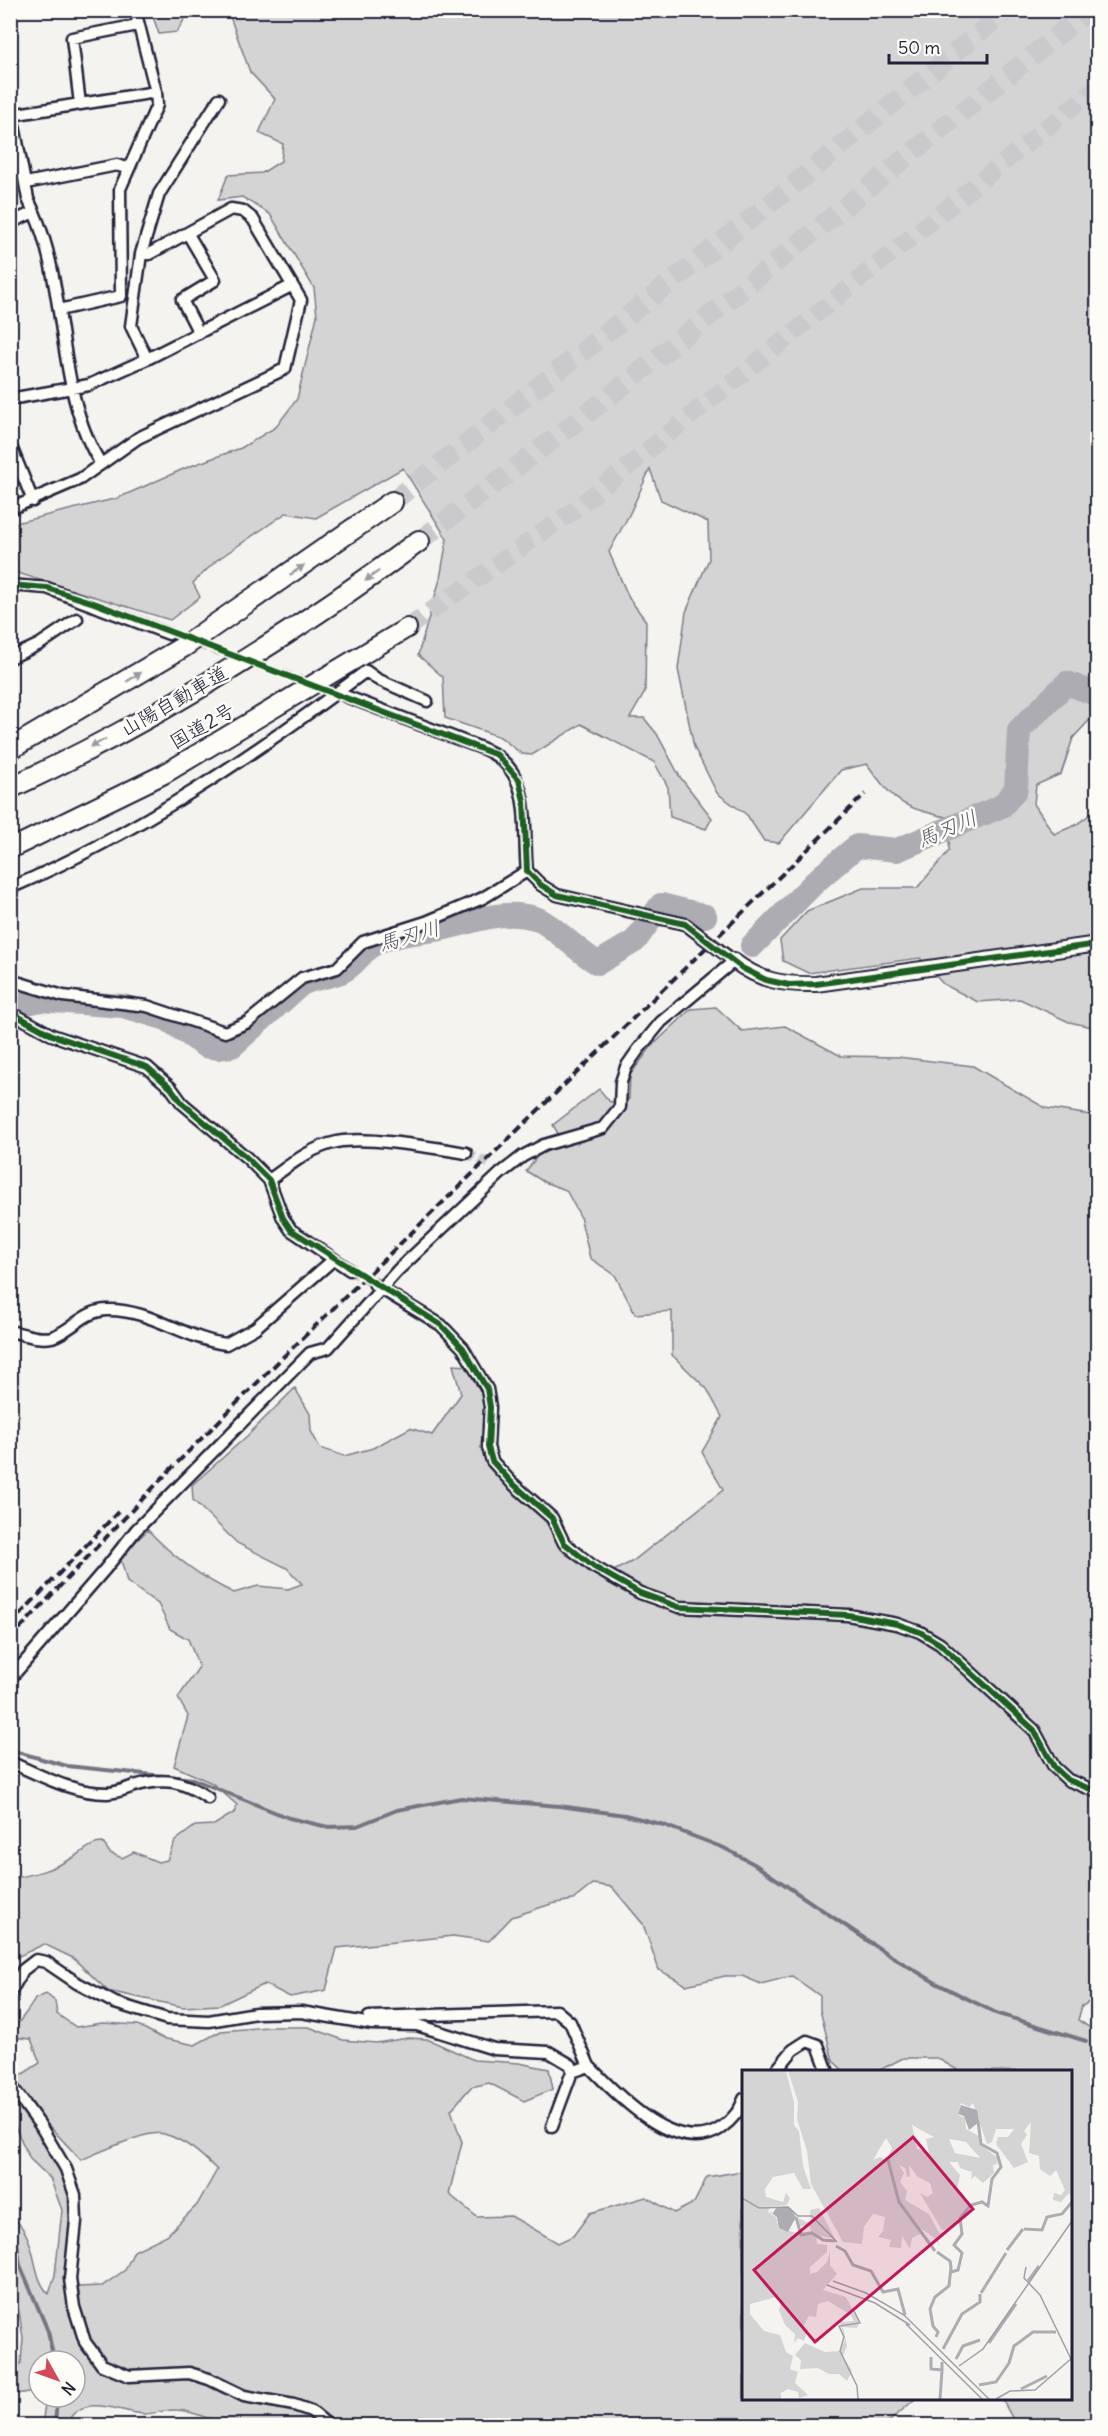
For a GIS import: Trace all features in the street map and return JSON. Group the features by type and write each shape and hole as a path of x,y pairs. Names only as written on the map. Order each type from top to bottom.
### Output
{"highway":[{"name":"山陽自動車道","path":"10,749 183,647 392,502"},
{"name":"山陽自動車道","path":"10,788 143,720 277,641 419,541"},
{"name":"国道2号","path":"10,849 164,774 407,628"}],"street":[{"path":"59,310 121,296 120,189 157,105 156,92 135,10"},
{"path":"80,104 72,38 138,25"},
{"path":"101,464 76,404 41,228 28,199 26,183 15,148 11,113 156,92"},
{"path":"147,359 131,326 141,254 159,194 219,99"},
{"path":"26,183 117,165 128,169"},
{"path":"10,509 80,479 138,438 285,369 301,300 254,219 243,211 231,209 149,254 141,254"},
{"path":"10,223 34,212"},
{"path":"188,234 215,280 182,300 199,333"},
{"path":"10,399 88,385 147,359 291,286"},
{"path":"10,444 33,501"},
{"path":"10,585 47,588 169,634"},
{"path":"10,658 40,644 77,619"},
{"path":"10,888 134,826 221,776 366,670 377,679 427,701"},
{"path":"345,696 484,749 504,761 519,780 524,801 526,871 541,885 557,895 685,924 734,961 766,980 789,985 807,984 1098,944"},
{"path":"10,980 63,996 147,1006 225,1032 248,1022 267,1004 302,978 337,968 363,942 426,922 483,898 526,871"},
{"path":"10,1679 106,1568 135,1530 310,1353 328,1348 378,1287 398,1270 497,1169 544,1145 603,1128 620,1107 621,1082 626,1067 638,1050 660,1023 734,961"},
{"path":"10,1012 52,1035 147,1067 171,1088 182,1103 269,1180 283,1218 291,1230 350,1270"},
{"path":"269,1180 302,1156 339,1141 389,1143 466,1153"},
{"path":"10,1331 35,1337 51,1337 88,1315 104,1310 129,1312 226,1344 255,1328 334,1259"},
{"path":"378,1287 441,1325 463,1348 486,1389 490,1407 488,1447 492,1461 511,1482 552,1518 564,1543 594,1567 640,1593 679,1607 848,1615 897,1624 920,1632 940,1644 1034,1730 1054,1767 1068,1780 1098,1792"},
{"path":"10,1762 61,1785 87,1791 109,1793 155,1780 194,1788 208,1798"},
{"path":"10,1993 23,1970 36,1960 46,1962 77,1983 115,2003 167,2019 209,2021 256,2013 301,2012 348,2020 417,2025 494,2049 549,2052 571,2064 573,2072 552,2127"},
{"path":"348,2020 445,2013 557,2011 570,2022 589,2066 647,2118 672,2132 694,2136 715,2132 740,2109 742,2104"},
{"path":"778,2070 793,2050 807,2041 818,2045 827,2070"},
{"path":"573,2072 589,2066"},
{"path":"10,2084 51,2142 66,2169 75,2195 74,2258 70,2279 74,2307 86,2342 102,2365 129,2376 189,2373 209,2379 244,2396 294,2405 311,2411 329,2426"}],"shaded area":[{"path":"151,10 189,11 177,32 159,34"},
{"path":"228,11 1097,11 1097,712 1073,738 1061,774 1036,785 1034,804 1054,834 1076,825 1097,809 1097,850 1091,858 1098,868 1097,1028 1069,1022 1020,999 978,1002 943,984 920,958 808,973 783,961 780,940 807,911 863,888 917,888 949,851 950,818 920,811 901,802 885,788 867,764 841,770 779,843 764,841 747,815 717,793 694,747 678,669 686,612 709,559 708,522 661,500 650,469 609,552 629,598 646,621 645,692 630,718 644,718 657,734 680,777 712,818 706,829 670,817 668,787 654,762 581,724 532,755 522,754 500,737 445,718 443,677 418,655 440,579 447,539 403,468 316,518 286,513 217,560 193,583 200,597 170,620 11,571 11,524 118,498 188,467 241,448 276,427 297,399 317,316 314,288 270,214 242,197 218,200 228,175 262,173 281,161 283,144 259,133 275,99 250,72"},
{"path":"716,1007 742,1031 785,1026 841,1056 898,1057 973,1066 1045,1108 1097,1116 1098,1997 1082,2006 1078,2020 1098,2033 1097,2425 1016,2425 1003,2400 1072,2400 1072,2070 957,2070 937,2058 903,2058 880,2070 843,2070 833,2061 820,2010 820,1996 792,1976 761,1984 742,1976 725,1976 686,1985 659,1970 643,1924 612,1887 593,1884 573,1900 551,1904 512,1917 489,1941 453,1936 337,1948 326,1990 290,1997 265,1984 220,2005 183,2007 108,1991 73,1958 44,1944 17,1957 11,1969 11,1878 52,1868 98,1843 103,1843 110,1853 122,1858 134,1852 158,1862 167,1860 175,1841 195,1826 214,1825 235,1812 237,1805 212,1783 174,1766 188,1716 178,1698 199,1667 188,1639 170,1629 158,1604 127,1582 120,1556 148,1530 188,1566 234,1593 258,1586 288,1589 302,1584 287,1568 237,1543 193,1500 192,1485 247,1436 295,1388 310,1414 311,1431 320,1448 344,1456 373,1448 410,1428 432,1435 461,1394 453,1365 469,1366 485,1401 486,1460 509,1486 541,1513 565,1554 602,1577 633,1561 723,1490 702,1452 722,1417 707,1389 672,1355 672,1311 635,1314 615,1275 590,1258 580,1216 566,1190 544,1182 526,1171 539,1154 564,1144 553,1125 599,1089 610,1102 629,1099 630,1075 651,1047 691,1009"},
{"path":"46,1994 55,2001 57,2014 76,2027 102,2023 138,2025 162,2038 195,2045 221,2031 268,2027 309,2027 343,2040 376,2043 408,2038 427,2039 474,2060 519,2063 549,2069 553,2089 524,2101 489,2083 471,2087 451,2110 462,2142 449,2194 477,2217 511,2216 558,2243 573,2236 590,2213 646,2197 674,2213 694,2203 707,2177 742,2171 742,2400 914,2400 884,2426 221,2426 216,2421 181,2410 144,2414 101,2406 87,2407 87,2349 27,2349 27,2392 17,2394 11,2389 11,2374 21,2363 23,2338 19,2311 11,2308 11,2216 26,2235 39,2277 49,2294 55,2275 62,2210 50,2178 30,2159 11,2118 10,2091 40,2133 47,2150 66,2180 71,2206 69,2280 78,2287 102,2286 125,2270 134,2251 167,2235 197,2205 217,2170 186,2144 157,2133 123,2142 81,2160 37,2113 15,2079 40,2063 31,2039 11,2037 15,2027 35,1999"},
{"path":"44,2409 81,2409 66,2425 42,2425"}],"waterway":[{"name":"馬刃川","path":"752,946 816,881 857,846 897,850 1002,806 1016,789 1019,730 1067,683 1098,695"},
{"name":"馬刃川","path":"10,1007 40,1000 123,1006 167,1019 205,1046 219,1048 232,1046 300,985 343,971 373,945 392,937 436,930 485,918 522,915 542,921 598,963 635,941 661,905 705,916"},
{"path":"10,1750 67,1766 193,1779 289,1818 328,1827 357,1826 397,1810 461,1798 559,1806 625,1815 664,1825 724,1848 754,1864 886,1953 936,1983 996,2013 1086,2041"},
{"path":"10,2234 17,2244 20,2265 48,2331 52,2349"},
{"path":"55,2426 56,2409"}],"tunnel":[{"path":"392,502 786,191 1007,10"},
{"path":"419,541 605,400 1089,10"},
{"path":"407,628 573,511 1098,86"},
{"path":"169,634 344,695"},
{"path":"466,1153 493,1165"},
{"path":"350,1270 375,1285"}],"railway":[{"path":"10,1639 168,1472 281,1359 865,794"},
{"path":"10,1625 118,1512"}],"cycle path":[{"path":"10,585 47,588 94,603 497,755 519,780 524,801 527,871 541,885 557,895 685,924 742,968 766,980 789,985 816,984 1098,944"},
{"path":"10,1012 52,1035 147,1067 171,1088 182,1103 247,1158 269,1180 283,1218 291,1230 441,1325 463,1348 487,1389 490,1407 488,1447 492,1461 511,1482 552,1518 564,1543 594,1567 640,1593 679,1607 848,1615 897,1624 920,1632 940,1644 1034,1730 1054,1767 1068,1780 1098,1792"}]}
